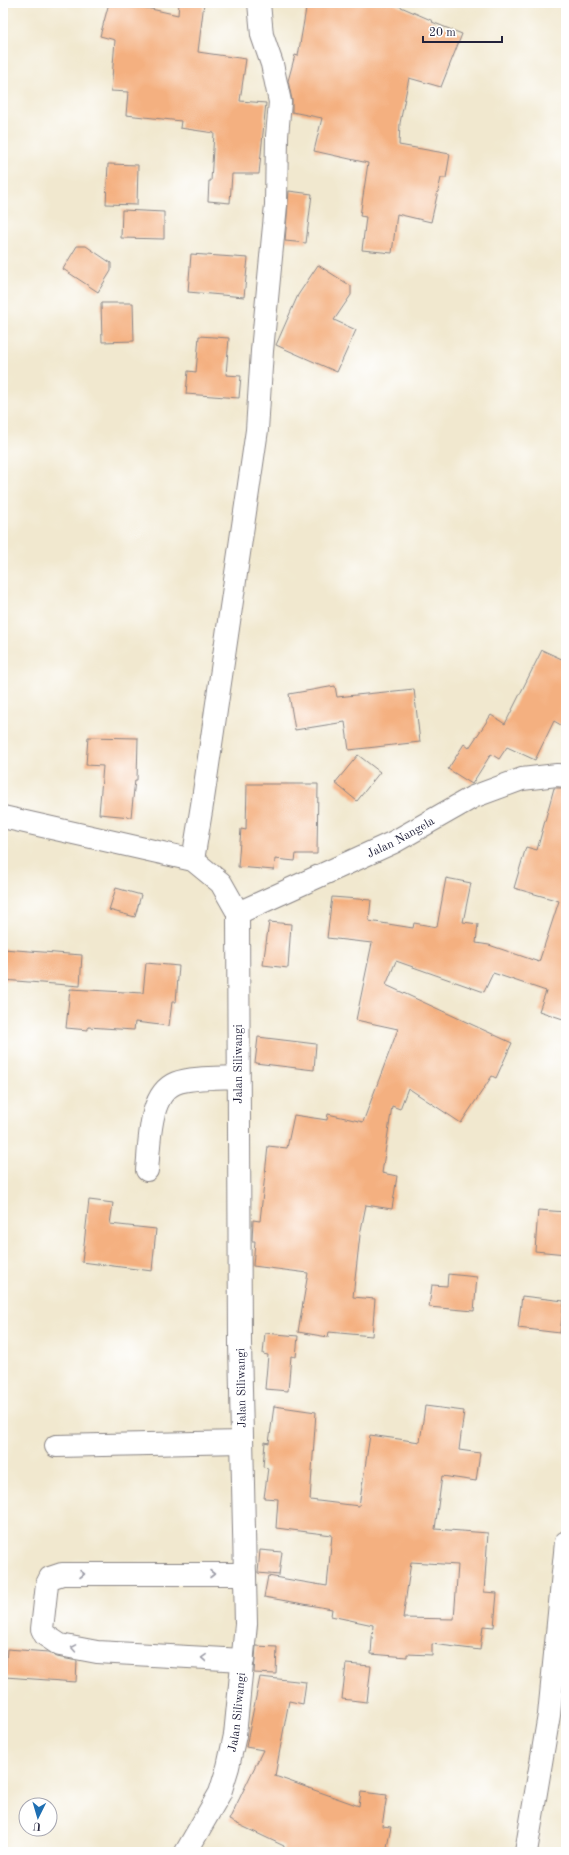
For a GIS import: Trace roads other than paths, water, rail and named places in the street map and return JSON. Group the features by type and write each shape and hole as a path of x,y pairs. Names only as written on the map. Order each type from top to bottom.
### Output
{"street":[{"path":"193,860 257,430 262,351 276,205 277,136 280,102 272,64 262,35 259,3"},
{"name":"Jalan Nangela","path":"238,913 394,842 473,797 522,780 566,776"},
{"path":"3,817 193,860 221,883 238,913"},
{"name":"Jalan Siliwangi","path":"186,1852 220,1793 228,1767 235,1735 246,1624 242,1442 238,1077 238,913"},
{"path":"147,1170 152,1118 161,1094 176,1083 238,1077"},
{"path":"56,1446 242,1442"},
{"path":"526,1852 549,1715 566,1542"},
{"path":"243,1660 98,1652 60,1645 45,1635 42,1629 47,1584 50,1578 62,1574 245,1574"}]}
